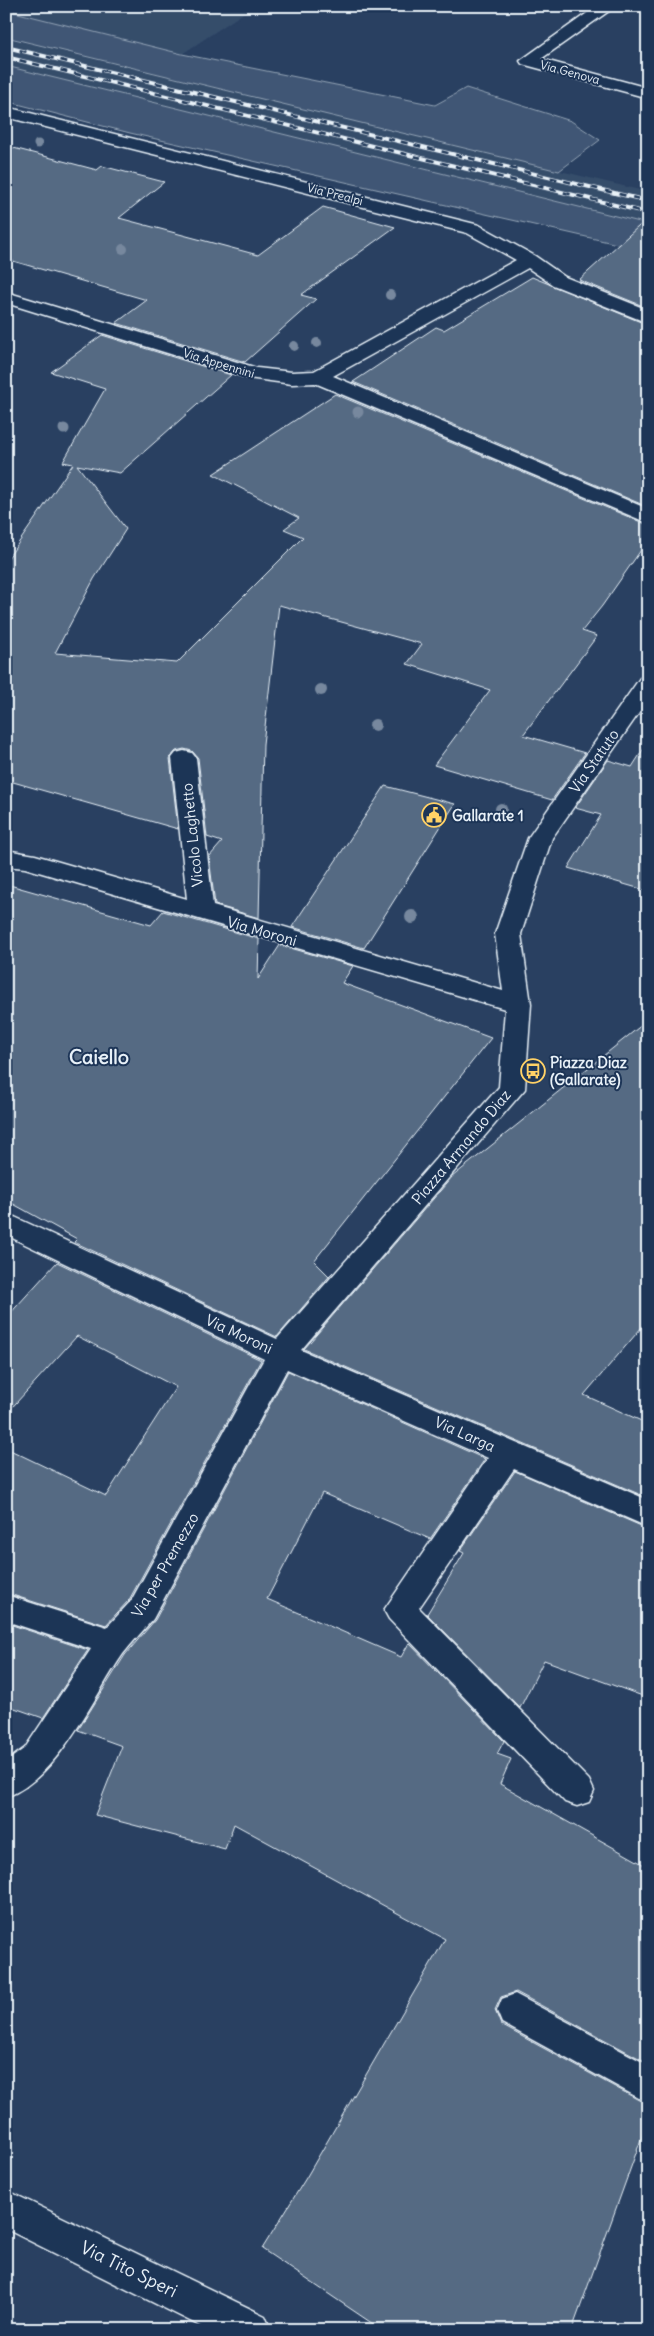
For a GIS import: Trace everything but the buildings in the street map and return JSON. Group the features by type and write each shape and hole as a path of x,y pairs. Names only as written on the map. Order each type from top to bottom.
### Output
{"street":[{"name":"Via Genova","path":"608,6 528,61 648,93"},
{"name":"Via Prealpi","path":"6,112 473,229 529,260 559,281 648,318"},
{"name":"Via Appennini","path":"6,297 255,374 292,378 318,377 529,260"},
{"path":"318,377 648,517"},
{"name":"Via Statuto","path":"540,838 648,683"},
{"name":"Vicolo Laghetto","path":"184,758 201,913"},
{"name":"Piazza Armando Diaz","path":"282,1354 512,1089 518,1004 508,934 540,838"},
{"name":"Via Moroni","path":"6,858 26,860 201,913 518,1004"},
{"name":"Via Moroni","path":"6,1223 282,1354"},
{"name":"Via Larga","path":"282,1354 648,1514"},
{"name":"Via per Premezzo","path":"6,1782 37,1758 113,1643 142,1610 282,1354"},
{"path":"508,1453 400,1610 577,1791"},
{"path":"6,1608 113,1643"},
{"path":"515,2012 648,2085"},
{"name":"Via Tito Speri","path":"6,2209 251,2330"}],"shaded area":[{"path":"6,6 254,6 182,54 6,10"},
{"path":"6,10 182,54 435,105 466,88 571,121 600,140 559,171 6,37"},
{"path":"6,38 648,192 648,224 6,66"},
{"path":"6,66 648,224 648,251 130,133 6,101"}],"railway":[{"path":"6,47 648,201"},
{"path":"6,57 648,213"}],"place":[{"name":"Gallarate 1","path":"434,815"},
{"name":"Piazza Diaz (Gallarate)","path":"533,1071"}],"district":[{"name":"Caiello","path":"99,1056"}]}
